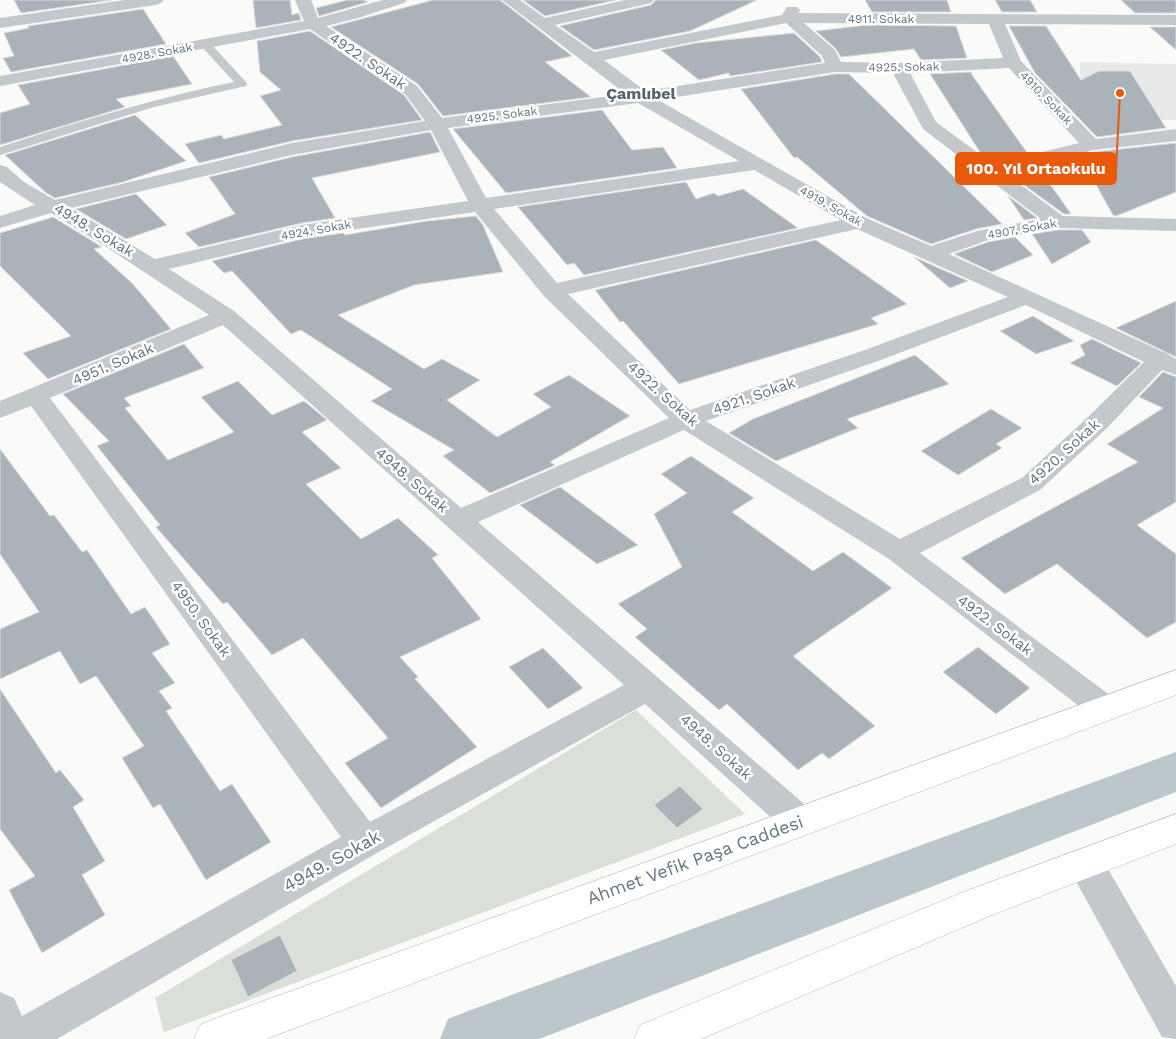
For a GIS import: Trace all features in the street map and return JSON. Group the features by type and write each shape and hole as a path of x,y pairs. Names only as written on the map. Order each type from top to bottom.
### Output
{"street":[{"path":"0,23 156,0"},
{"name":"4922. Sokak","path":"303,0 313,24 411,90 437,124 480,205 552,291 686,420 899,552 1104,708"},
{"name":"4928. Sokak","path":"0,82 313,24 352,15 399,0"},
{"name":"4919. Sokak","path":"510,0 591,58 641,98 859,222 1027,297 1168,363"},
{"path":"543,23 646,0"},
{"path":"796,0 789,18 829,54 834,67"},
{"name":"4911. Sokak","path":"591,58 789,18 1176,20"},
{"name":"4910. Sokak","path":"995,19 1013,63 1091,145"},
{"name":"4925. Sokak","path":"0,222 54,206 292,149 437,124 641,98 834,67 899,68 1013,63"},
{"path":"899,68 929,125 1058,222"},
{"path":"988,171 1056,156 1091,145 1176,135"},
{"name":"4924. Sokak","path":"153,266 302,231 756,164"},
{"name":"4948. Sokak","path":"0,171 11,182 153,266 226,316 799,821"},
{"path":"552,291 859,222"},
{"name":"4907. Sokak","path":"930,254 984,235 1058,222 1176,225"},
{"name":"4921. Sokak","path":"458,520 686,420 870,356 1027,297"},
{"name":"4951. Sokak","path":"0,410 226,316"},
{"name":"4920. Sokak","path":"899,552 1031,484 1097,423 1168,363"},
{"name":"4950. Sokak","path":"36,396 366,842"},
{"name":"Ahmet Vefik Paşa Caddesi","path":"214,1039 1176,682"},
{"name":"4949. Sokak","path":"19,1039 366,842 648,687"},
{"path":"654,1039 979,903 1176,829"},
{"path":"1085,863 1176,1023"},
{"path":"0,1011 12,1039"}],"lane":[{"path":"0,151 124,112 189,94 242,84 206,45"}],"shaded area":[{"path":"1080,62 1176,64 1176,120 1107,119 1057,81 1080,77"},
{"path":"636,710 745,814 164,1032 155,998"}],"building":[{"path":"14,0 112,0 21,13"},
{"path":"253,0 290,0 292,15 299,13 301,20 256,28"},
{"path":"347,0 363,0 368,2 319,16 316,8"},
{"path":"433,0 500,0 572,56 545,62 591,97 443,116 418,84 331,27"},
{"path":"523,0 616,0 545,16"},
{"path":"656,0 757,0 690,31 594,50 560,26 651,5"},
{"path":"865,0 947,0 951,12 872,12"},
{"path":"995,0 1030,0 1037,12 1002,12"},
{"path":"1121,0 1176,0 1176,13 1135,13"},
{"path":"143,9 166,44 11,72 3,58 14,56 4,33 29,28 28,26"},
{"path":"867,25 956,26 967,58 921,60 914,49 841,57 836,49 816,31"},
{"path":"1009,26 1046,26 1081,80 1099,71 1130,71 1166,128 1097,137 1035,73"},
{"path":"1150,27 1176,27 1176,50"},
{"path":"310,31 404,95 422,120 292,141 199,163 185,144 221,135 224,139 282,125 260,96 281,90 260,72 257,41"},
{"path":"794,33 820,57 822,62 730,76 729,73 699,80 661,50 696,43"},
{"path":"173,56 192,84 116,99 125,107 0,145 0,113 30,104 18,85"},
{"path":"971,72 1028,154 993,162 980,152 930,74"},
{"path":"835,74 849,74 1002,224 976,229 931,244 867,216 797,157 794,158 741,89"},
{"path":"602,110 632,150 663,147 677,168 506,193 453,129"},
{"path":"135,115 186,161 123,182 55,198 45,192 5,155"},
{"path":"430,132 440,152 312,178 335,218 302,223 199,247 185,233 235,214 209,177 292,157"},
{"path":"1176,143 1176,192 1116,216 1113,215 1080,156 1093,152"},
{"path":"1038,167 1071,214 1064,214 1009,174"},
{"path":"686,182 696,199 714,193 718,196 743,189 798,228 584,275 574,263 567,265 518,207"},
{"path":"136,194 167,225 126,239 76,209"},
{"path":"1008,196 1037,218 1024,220"},
{"path":"476,216 483,225 503,272 414,285 338,315 424,369 442,359 480,380 447,400 497,437 551,407 533,394 569,375 630,416 550,462 555,465 490,493 443,456 454,450 371,401 392,389 301,330 291,334 232,271 224,273 212,261 302,239 343,233 345,235 427,221"},
{"path":"53,217 102,247 94,249 132,283 171,329 48,379 23,353 71,336 0,266 0,233"},
{"path":"1058,230 1082,230 1091,242 1052,264 1032,234"},
{"path":"1015,237 1033,255 992,272 954,254 988,242"},
{"path":"816,240 907,304 871,318 878,324 679,384 623,321 620,322 595,290"},
{"path":"914,257 968,281 950,288"},
{"path":"1176,301 1176,357 1116,328"},
{"path":"1033,316 1074,341 1036,354 1000,331"},
{"path":"1092,339 1141,363 1117,386 1070,363 1085,355 1080,345"},
{"path":"184,344 204,368 124,398 131,406 125,408 168,460 234,432 201,397 238,381 272,415 304,401 327,420 302,432 341,468 306,484 361,539 398,518 438,555 432,558 481,619 400,657 418,677 415,679 477,747 381,808 345,763 388,738 303,638 272,655 227,602 223,604 156,527 160,525 97,446 109,441 63,394"},
{"path":"915,355 949,384 847,419 858,428 776,461 729,433 753,419"},
{"path":"1163,372 1176,377 1176,502 1137,525 1176,554 1176,622 1147,638 1057,564 1005,594 961,558 1138,462 1107,444 1163,408 1139,397"},
{"path":"991,409 1022,428 996,444 1002,448 958,475 921,451"},
{"path":"0,449 50,516 54,515 82,552 87,550 131,614 145,607 170,644 152,653 175,683 159,691 172,708 166,711 220,791 232,784 271,842 206,880 160,804 153,808 122,758 144,746 96,676 80,684 60,651 0,679 0,629 39,612 0,554"},
{"path":"691,456 754,498 732,512 813,571 843,552 892,588 793,656 875,726 829,759 822,753 798,770 727,704 719,710 635,637 647,629 618,604 682,567 654,514 687,493 661,474"},
{"path":"560,487 638,545 597,564 520,505"},
{"path":"978,647 1030,688 996,714 943,672"},
{"path":"543,648 583,688 548,709 509,667"},
{"path":"0,689 56,773 60,770 84,800 73,807 105,861 82,875 105,915 42,953 9,890 35,876 0,829"},
{"path":"680,786 703,809 677,828 654,805"},
{"path":"280,935 297,971 248,997 231,960"}],"waterway":[{"path":"468,1039 1176,772"}],"place":[{"name":"100. Yıl Ortaokulu","path":"1120,93"}],"district":[{"name":"Çamlıbel","path":"641,93"}]}
